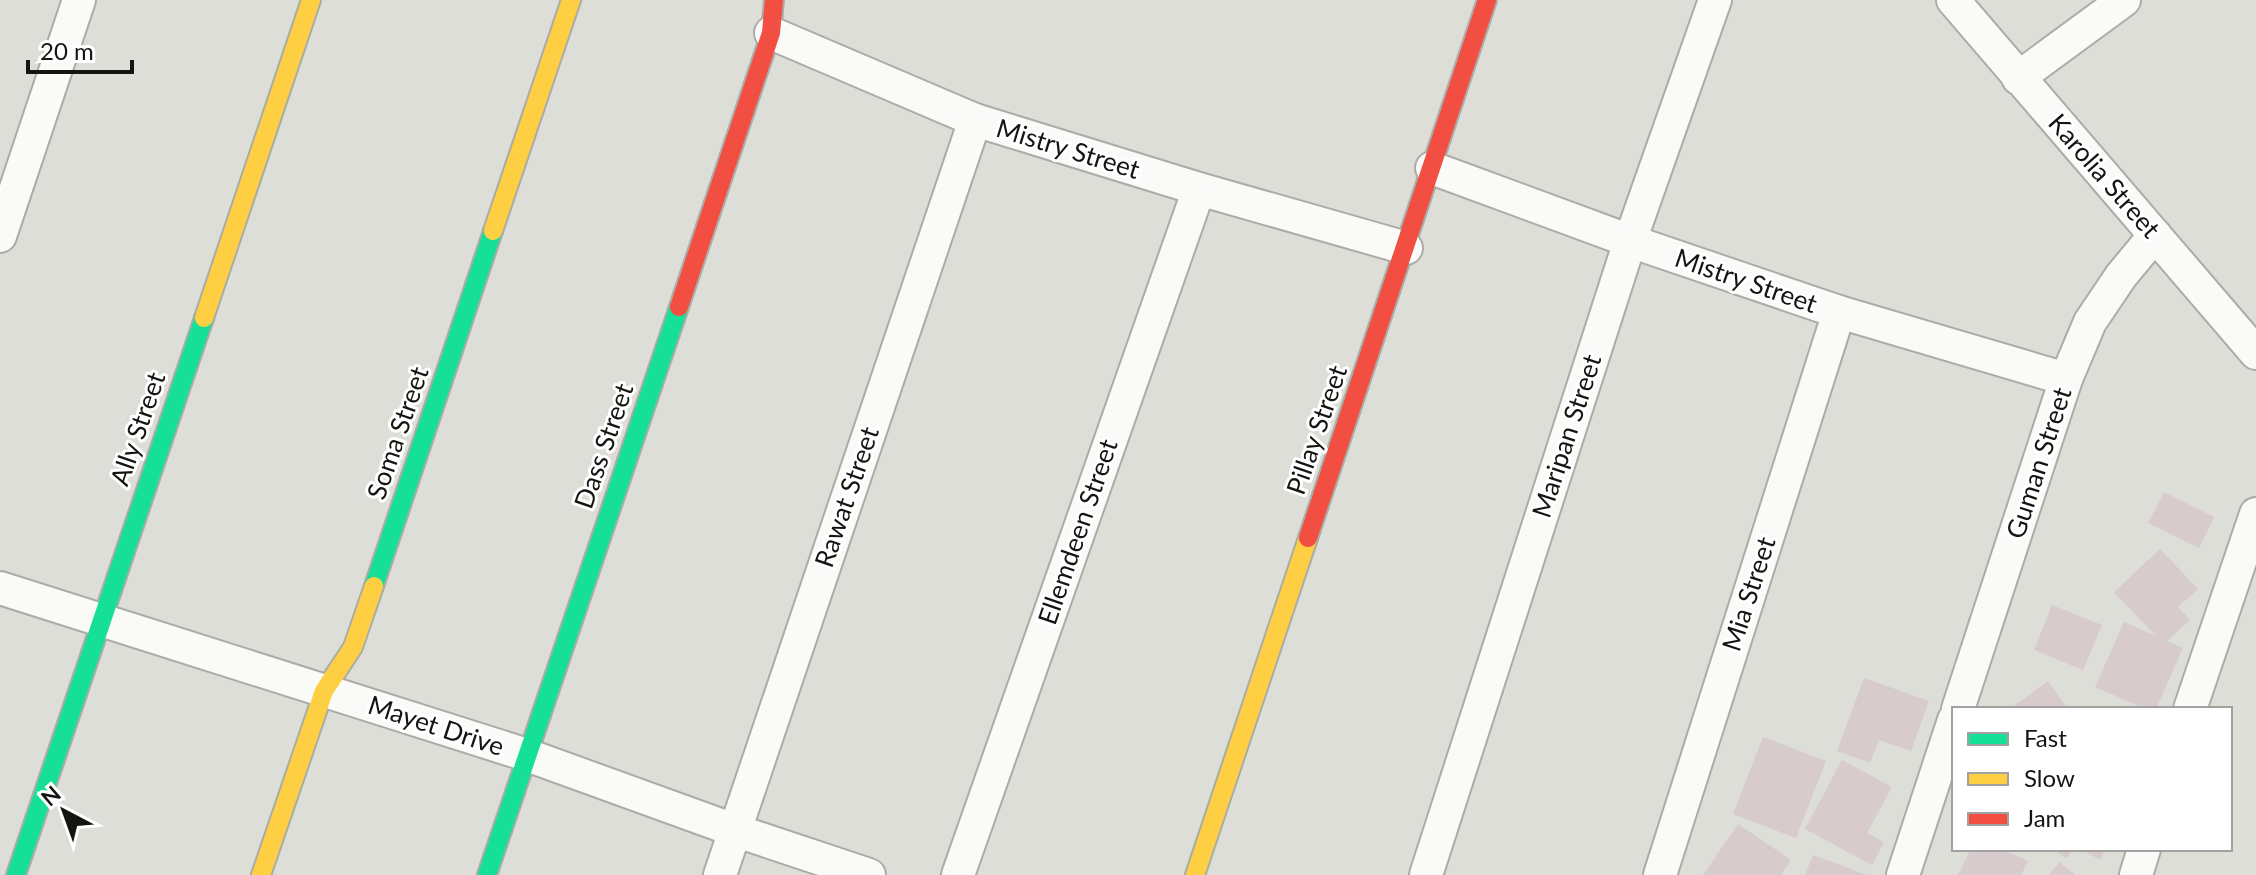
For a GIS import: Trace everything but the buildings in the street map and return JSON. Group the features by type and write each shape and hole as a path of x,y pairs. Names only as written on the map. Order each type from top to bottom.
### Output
{"street":[{"path":"0,236 79,0"},
{"name":"Ally Street","path":"16,875 311,0"},
{"name":"Soma Street","path":"261,875 324,691 357,637 571,0"},
{"path":"771,33 774,0"},
{"name":"Pillay Street","path":"1195,875 1487,0"},
{"name":"Maripan Street","path":"1426,875 1630,241 1715,0"},
{"name":"Karolia Street","path":"1953,0 2256,353"},
{"path":"2018,78 2124,0"},
{"name":"Mistry Street","path":"771,33 975,120 1406,248"},
{"name":"Dass Street","path":"487,875 771,33"},
{"name":"Rawat Street","path":"720,875 975,120"},
{"name":"Mistry Street","path":"1432,168 1630,241 1839,312 2066,379"},
{"name":"Ellemdeen Street","path":"958,875 1199,189"},
{"name":"Guman Street","path":"1959,707 2066,379 2090,322 2121,276 2155,235"},
{"name":"Mia Street","path":"1660,875 1839,312"},
{"path":"2191,707 2256,514"},
{"name":"Mayet Drive","path":"0,588 527,755 869,875"},
{"path":"1903,875 1952,726"},
{"path":"2136,875 2143,851"}],"traffic: fast":[{"path":"374,586 493,231"},
{"path":"487,875 679,307"},
{"path":"16,875 204,318"}],"traffic: slow":[{"path":"204,318 311,0"},
{"path":"493,231 571,0"},
{"path":"1195,875 1308,538"},
{"path":"261,875 324,691 353,647 374,586"}],"traffic: jam":[{"path":"679,307 771,33 774,0"},
{"path":"1308,538 1487,0"}]}
